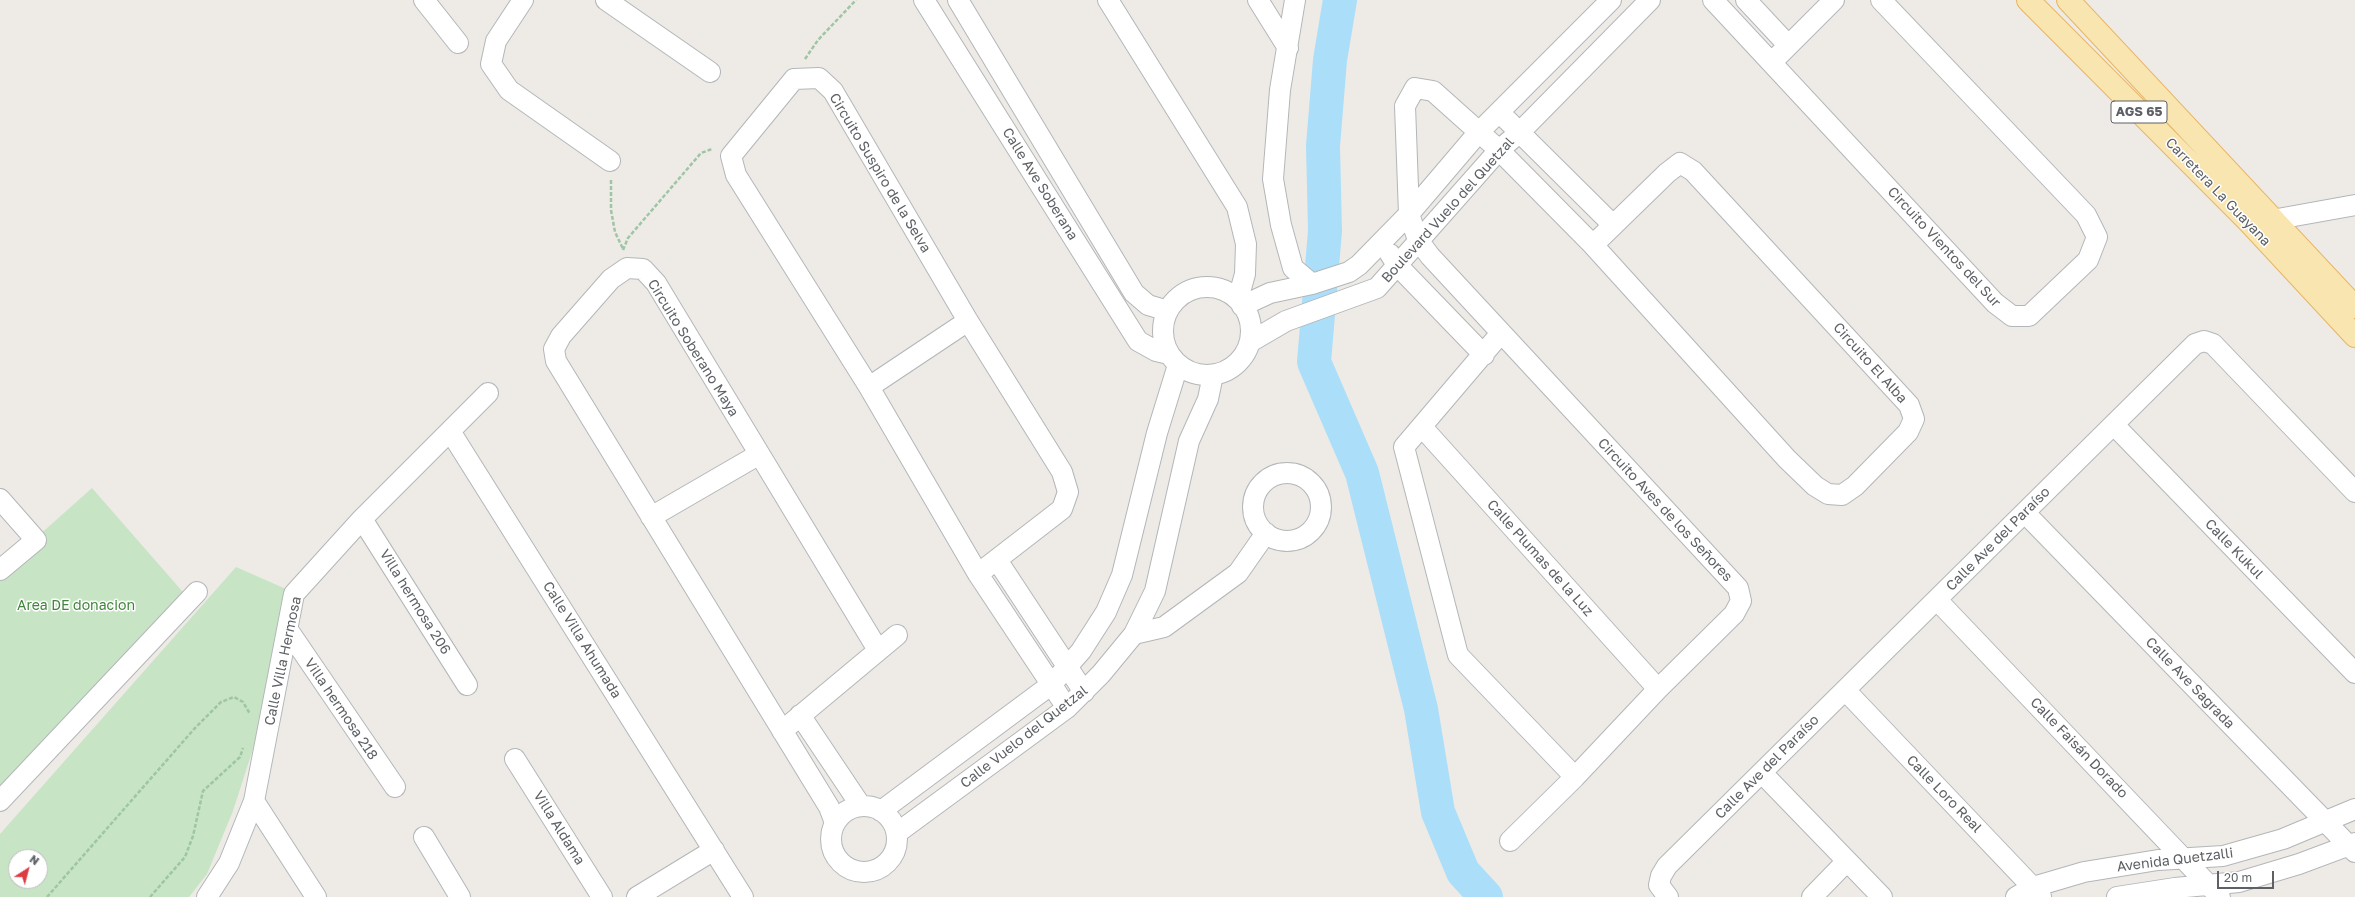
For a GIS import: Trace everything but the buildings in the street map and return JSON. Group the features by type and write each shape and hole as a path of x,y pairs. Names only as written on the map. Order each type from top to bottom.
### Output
{"main road":[{"name":"Carretera La Guayana","path":"2028,0 2250,223 2355,336"},
{"name":"Carretera La Guayana","path":"2068,0 2355,307"}],"street":[{"path":"424,0 458,43"},
{"path":"523,0 496,40 491,64 509,90 610,161"},
{"path":"606,0 710,72"},
{"name":"Calle Ave Soberana","path":"924,0 1138,341 1174,360"},
{"name":"Calle Ave Soberana","path":"958,0 1134,293 1148,304 1168,311"},
{"path":"1108,0 1237,206 1246,244 1245,274 1240,302"},
{"path":"1258,0 1288,48"},
{"path":"1295,0 1280,90 1273,179 1281,225 1293,268 1312,284"},
{"name":"Boulevard Vuelo del Quetzal","path":"1240,302 1270,293 1312,284 1349,272 1383,242 1409,214 1478,133 1611,0"},
{"name":"Boulevard Vuelo del Quetzal","path":"1250,342 1286,321 1377,288 1499,150 1519,133 1650,0"},
{"name":"Circuito Vientos del Sur","path":"1713,0 1995,303 2012,316 2029,316 2088,260 2097,237 2086,215 1881,0"},
{"path":"1746,0 1788,45"},
{"path":"1772,62 1834,0"},
{"name":"Circuito Suspiro de la Selva","path":"794,79 819,78 833,91 968,321 1062,472 1068,492 1062,510 978,574"},
{"path":"794,79 731,156 736,175 870,387 978,574 1067,708"},
{"name":"Circuito El Alba","path":"1409,214 1404,106 1415,88 1433,91 1478,133 1499,150 1593,245 1787,459 1815,486 1828,494 1842,495 1855,486 1908,432 1914,419 1909,405 1693,171 1680,163 1593,245"},
{"path":"1499,112 1613,225"},
{"path":"2250,223 2274,221 2355,205"},
{"name":"Circuito Aves de los Señores","path":"1409,214 1418,240 1430,256 1738,588 1741,601 1734,614 1658,689 1575,777 1510,841"},
{"path":"1383,242 1397,265 1484,355"},
{"path":"625,259 611,279 561,336 554,349 556,361 829,807 835,823"},
{"name":"Circuito Soberano Maya","path":"625,259 643,269 656,283 758,455 878,650"},
{"path":"1200,288 1216,288 1240,302 1247,312 1251,327 1250,342 1242,358 1231,368 1213,375 1198,375 1174,360 1164,340 1163,326 1168,311 1174,302 1186,292 1200,288"},
{"path":"870,387 968,321"},
{"path":"1501,333 1422,428 1404,447 1458,655 1575,777"},
{"name":"Calle Ave del Paraíso","path":"1668,897 1659,885 1661,876 1668,866 2195,344 2204,341 2213,344 2355,492"},
{"name":"Calle Vuelo del Quetzal","path":"881,811 1052,684 1067,669 1106,612 1122,575 1174,360"},
{"name":"Calle Vuelo del Quetzal","path":"897,833 1067,708 1084,692 1134,634 1155,591 1189,441 1208,399 1213,375"},
{"name":"Calle Villa Hermosa","path":"207,897 229,864 254,801 294,594 362,519 488,393"},
{"name":"Calle Kukul","path":"2114,425 2355,673"},
{"name":"Calle Plumas de la Luz","path":"1422,428 1658,689"},
{"name":"Calle Villa Ahumada","path":"450,431 743,897"},
{"path":"651,517 758,455"},
{"path":"0,499 36,540 0,570"},
{"name":"Calle Ave Sagrada","path":"2024,513 2325,822 2353,846"},
{"name":"Villa hermosa 206","path":"362,519 468,686"},
{"path":"1134,634 1164,627 1238,573 1266,533"},
{"path":"997,560 1067,669 1084,692"},
{"path":"0,801 197,592"},
{"name":"Calle Faisán Dorado","path":"1937,600 2214,891"},
{"name":"Villa hermosa 218","path":"288,630 395,787"},
{"path":"782,731 897,635"},
{"name":"Calle Loro Real","path":"1845,690 2038,892"},
{"path":"800,715 862,806"},
{"name":"Villa Aldama","path":"515,759 602,897"},
{"path":"1762,773 1882,897"},
{"path":"254,801 316,897"},
{"path":"862,806 881,811 894,824 897,833 895,852 882,867 864,872 854,871 838,860 833,851 831,842 835,823 842,814 862,806"},
{"name":"Avenida Quetzalli","path":"2016,897 2038,892 2084,872 2183,858 2223,856 2283,839 2355,809"},
{"path":"424,836 460,897"},
{"name":"Avenida Quetzalli","path":"2117,897 2214,891 2353,846"},
{"path":"637,897 714,850"},
{"path":"1812,897 1847,861"}],"path":[{"path":"794,79 818,40 856,0"},
{"path":"625,259 628,238 701,153 713,148 731,156"},
{"path":"610,161 611,210 615,232 625,259"},
{"path":"47,897 195,728 221,702 234,697 243,702 250,713 249,720"},
{"path":"150,897 185,857 193,836 203,791 240,757 245,741"}],"green space":[{"name":"Area DE donacion","path":"92,488 189,599 0,791 0,570"},
{"path":"236,567 286,589 260,727 233,811 207,874 189,897 0,897 0,834"}],"waterway":[{"path":"1340,0 1330,60 1323,146 1325,231 1314,362 1362,473 1421,709 1438,812 1463,872 1486,897"}]}
